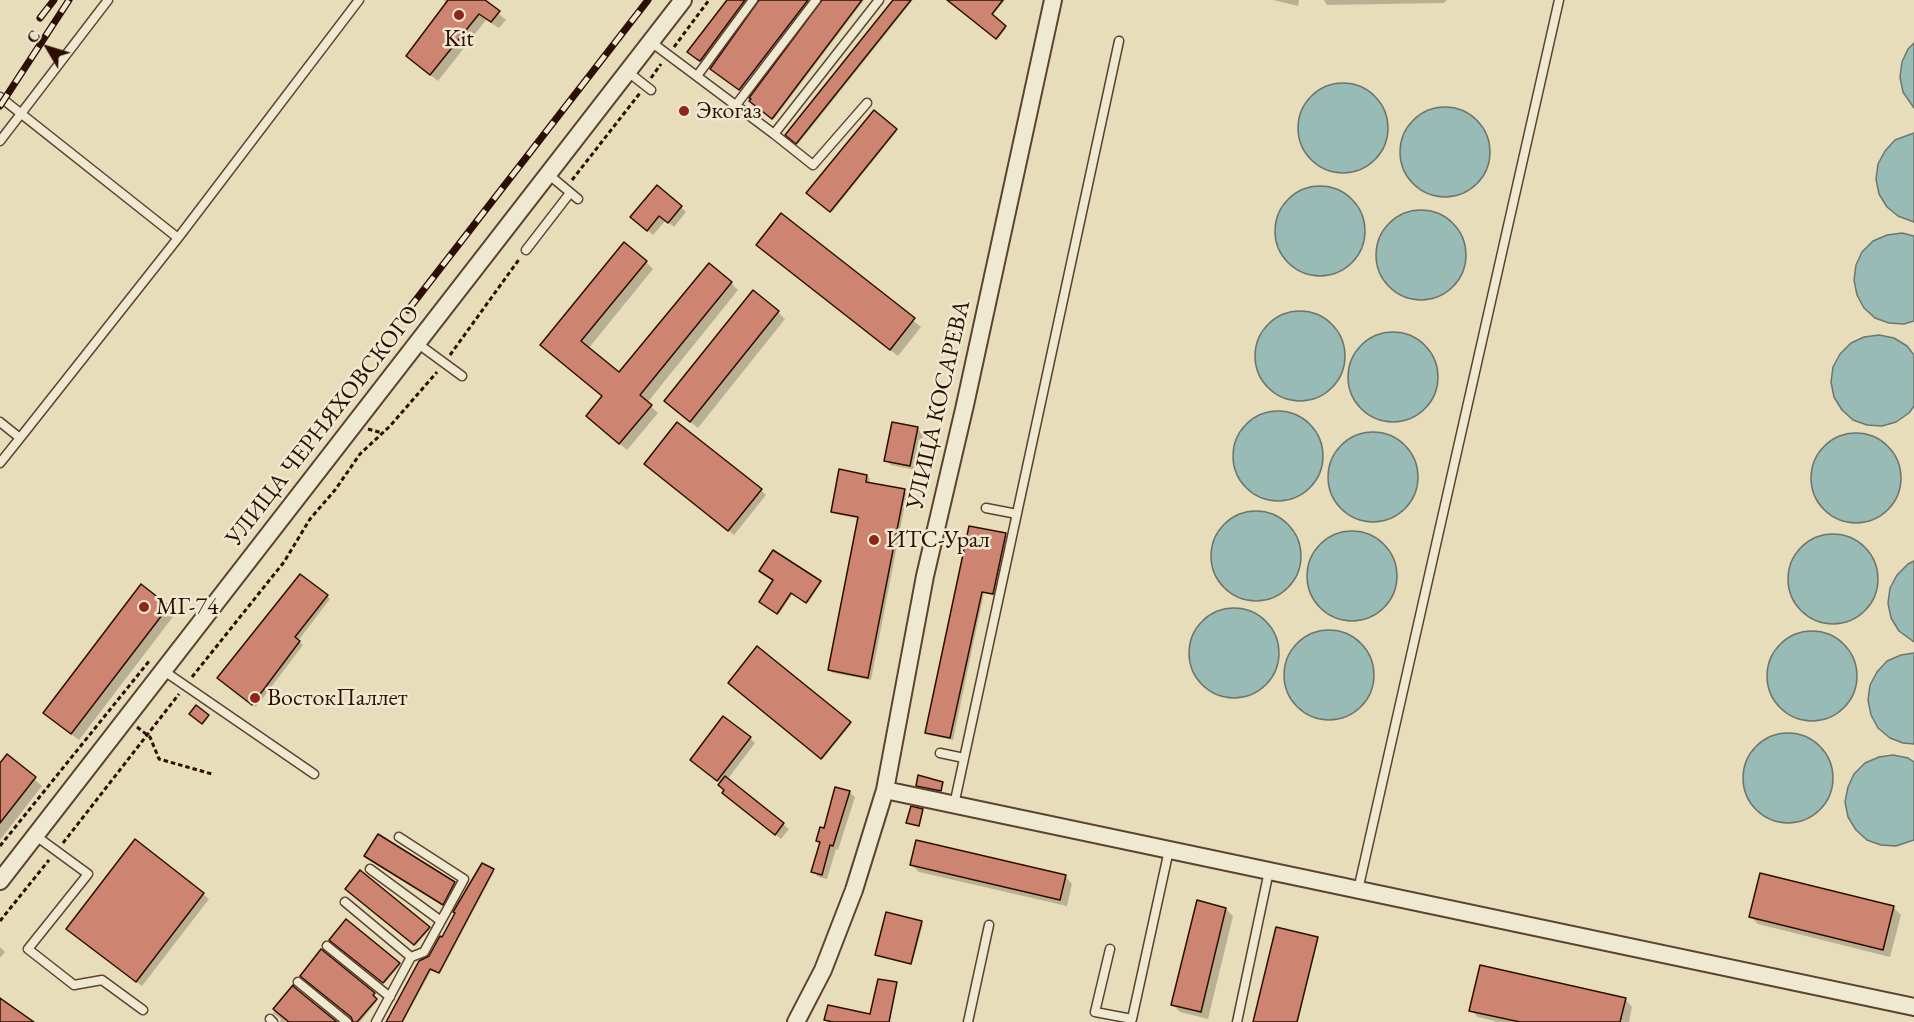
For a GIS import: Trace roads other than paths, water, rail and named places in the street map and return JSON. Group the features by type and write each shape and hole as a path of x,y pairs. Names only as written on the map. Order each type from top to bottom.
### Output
{"street":[{"name":"УЛИЦА ЧЕРНЯХОВСКОГО","path":"0,881 683,0"},
{"name":"УЛИЦА КОСАРЕВА","path":"796,1022 823,970 854,891 885,790 926,576 1053,0"},
{"path":"885,790 1914,1007"}],"lane":[{"path":"0,141 108,0"},
{"path":"0,463 177,238 359,0"},
{"path":"697,76 753,0"},
{"path":"736,105 816,0"},
{"path":"774,134 879,0"},
{"path":"1358,890 1559,0"},
{"path":"954,805 1119,41"},
{"path":"651,42 813,165 867,103"},
{"path":"628,72 649,88"},
{"path":"0,97 177,238"},
{"path":"548,174 578,199"},
{"path":"526,250 568,191"},
{"path":"417,344 462,376"},
{"path":"0,422 20,438"},
{"path":"986,508 1017,514"},
{"path":"164,671 314,774"},
{"path":"940,753 964,758"},
{"path":"36,836 88,874 28,949 74,985 102,980 143,1010"},
{"path":"376,1022 411,957 424,952 464,879 399,837"},
{"path":"1110,949 1095,1012 1132,1019 1168,850"},
{"path":"370,869 441,921"},
{"path":"1237,1022 1269,871"},
{"path":"345,902 411,957"},
{"path":"968,1022 989,925"},
{"path":"327,946 390,997"},
{"path":"298,982 347,1022"}],"water":[{"path":"1914,43 1914,108 1903,92 1900,77 1902,62 1908,49"},
{"path":"1343,83 1360,86 1375,96 1385,111 1388,128 1385,145 1375,160 1360,170 1343,173 1326,170 1311,160 1301,145 1298,128 1301,111 1311,96 1326,86"},
{"path":"1445,107 1462,110 1477,120 1487,135 1490,152 1487,169 1477,184 1462,194 1445,197 1428,194 1413,184 1403,169 1400,152 1403,135 1413,120 1428,110"},
{"path":"1914,133 1914,222 1898,216 1887,207 1879,194 1876,179 1878,164 1885,151 1895,140"},
{"path":"1320,186 1337,189 1352,199 1362,214 1365,231 1362,248 1352,263 1337,273 1320,276 1303,273 1288,263 1278,248 1275,231 1278,214 1288,199 1303,189"},
{"path":"1421,210 1438,213 1453,223 1463,238 1466,255 1463,272 1453,287 1438,297 1421,300 1404,297 1389,287 1379,272 1376,255 1379,238 1389,223 1404,213"},
{"path":"1902,233 1914,236 1914,321 1904,324 1889,323 1875,318 1864,308 1857,295 1854,280 1856,265 1862,252 1873,241 1887,235"},
{"path":"1300,311 1317,314 1332,324 1342,339 1345,356 1342,373 1332,388 1317,398 1300,401 1283,398 1268,388 1258,373 1255,356 1258,339 1268,324 1283,314"},
{"path":"1393,332 1410,335 1425,345 1435,360 1438,377 1435,394 1425,409 1410,419 1393,422 1376,419 1361,409 1351,394 1348,377 1351,360 1361,345 1376,335"},
{"path":"1879,335 1894,338 1907,346 1914,355 1914,406 1909,413 1896,422 1882,426 1867,425 1853,420 1842,410 1834,397 1831,382 1833,367 1840,354 1851,343 1864,337"},
{"path":"1278,411 1295,414 1310,424 1320,439 1323,456 1320,473 1310,488 1295,498 1278,501 1261,498 1246,488 1236,473 1233,456 1236,439 1246,424 1261,414"},
{"path":"1373,432 1390,435 1405,445 1415,460 1418,477 1415,494 1405,509 1390,519 1373,522 1356,519 1341,509 1331,494 1328,477 1331,460 1341,445 1356,435"},
{"path":"1856,433 1873,436 1888,446 1898,461 1901,478 1898,495 1888,510 1873,520 1856,523 1839,520 1824,510 1814,495 1811,478 1814,461 1824,446 1839,436"},
{"path":"1256,511 1273,514 1288,524 1298,539 1301,556 1298,573 1288,588 1273,598 1256,601 1239,598 1224,588 1214,573 1211,556 1214,539 1224,524 1239,514"},
{"path":"1352,531 1369,534 1384,544 1394,559 1397,576 1394,593 1384,608 1369,618 1352,621 1335,618 1320,608 1310,593 1307,576 1310,559 1320,544 1335,534"},
{"path":"1833,534 1850,537 1865,547 1875,562 1878,579 1875,596 1865,611 1850,621 1833,624 1816,621 1801,611 1791,596 1788,579 1791,562 1801,547 1816,537"},
{"path":"1914,561 1914,642 1899,631 1891,618 1888,603 1890,588 1897,575"},
{"path":"1234,608 1251,611 1266,621 1276,636 1279,653 1276,670 1266,685 1251,695 1234,698 1217,695 1202,685 1192,670 1189,653 1192,636 1202,621 1217,611"},
{"path":"1329,630 1346,633 1361,643 1371,658 1374,675 1371,692 1361,707 1346,717 1329,720 1312,717 1297,707 1287,692 1284,675 1287,658 1297,643 1312,633"},
{"path":"1812,631 1829,634 1844,644 1854,659 1857,676 1854,693 1844,708 1829,718 1812,721 1795,718 1780,708 1770,693 1767,676 1770,659 1780,644 1795,634"},
{"path":"1914,653 1914,744 1890,738 1878,728 1871,715 1868,700 1870,685 1877,672 1887,661"},
{"path":"1788,733 1805,736 1820,746 1830,761 1833,778 1830,795 1820,810 1805,820 1788,823 1771,820 1756,810 1746,795 1743,778 1746,761 1756,746 1771,736"},
{"path":"1893,755 1908,758 1914,762 1914,840 1896,846 1881,845 1867,840 1856,830 1848,817 1845,802 1854,774 1865,763 1879,757"}],"railway":[{"path":"40,18 54,0"},
{"path":"0,106 69,0"},
{"path":"408,310 648,0"}],"place":[{"name":"Kit","path":"459,15"},
{"name":"Экогаз","path":"684,111"},
{"name":"ИТС-Урал","path":"874,540"},
{"name":"МГ-74","path":"144,607"},
{"name":"ВостокПаллет","path":"255,698"}]}
